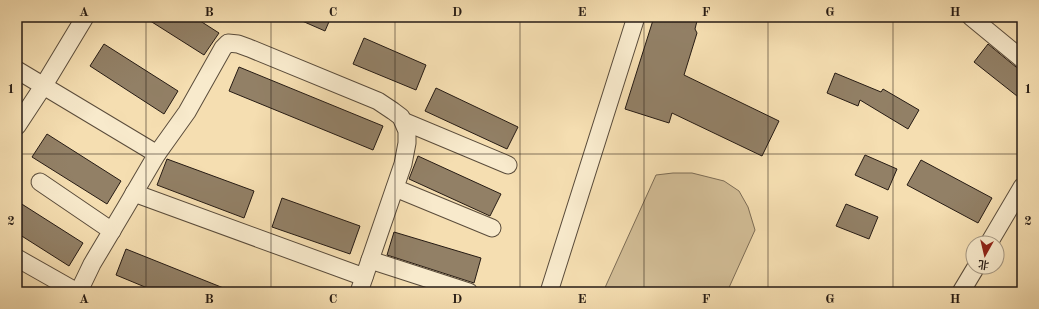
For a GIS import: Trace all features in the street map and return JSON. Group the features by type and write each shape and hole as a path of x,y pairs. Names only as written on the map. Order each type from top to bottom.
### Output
{"street":[{"path":"17,126 44,85 85,17"},
{"path":"549,292 636,17"},
{"path":"971,17 1022,59"},
{"path":"81,292 80,289 92,264 112,230 157,154 187,112 220,54 228,43 238,44 378,101 401,117 407,131 407,143 403,164 362,285 134,193"},
{"path":"17,70 157,154"},
{"path":"403,121 508,165"},
{"path":"40,182 112,230"},
{"path":"995,235 1022,187"},
{"path":"395,188 492,228"},
{"path":"17,258 77,292"},
{"path":"370,260 469,292"},
{"path":"961,292 971,275"}],"shaded area":[{"path":"692,173 724,181 739,191 748,207 755,230 727,292 603,292 656,175"}],"building":[{"path":"144,17 194,17 219,33 204,55"},
{"path":"293,17 331,17 325,31"},
{"path":"654,17 698,17 695,29 697,33 684,75 779,121 762,156 672,113 669,123 625,109"},
{"path":"364,38 426,65 416,90 353,64"},
{"path":"104,44 178,91 164,114 90,66"},
{"path":"988,44 1016,67 1022,69 1022,100 974,62"},
{"path":"239,67 383,126 373,150 229,91"},
{"path":"835,73 881,92 883,89 919,110 908,129 860,100 858,106 827,93"},
{"path":"436,88 518,127 507,149 425,111"},
{"path":"47,134 121,181 107,204 32,157"},
{"path":"865,155 897,169 888,190 855,175"},
{"path":"418,156 501,194 490,216 409,179"},
{"path":"167,159 254,191 244,218 157,185"},
{"path":"921,160 992,198 978,223 907,185"},
{"path":"282,198 360,226 350,254 272,227"},
{"path":"17,201 83,243 69,266 17,233"},
{"path":"846,204 878,217 869,239 836,226"},
{"path":"394,232 481,258 474,283 387,255"},
{"path":"126,249 231,292 157,292 116,275"}]}
